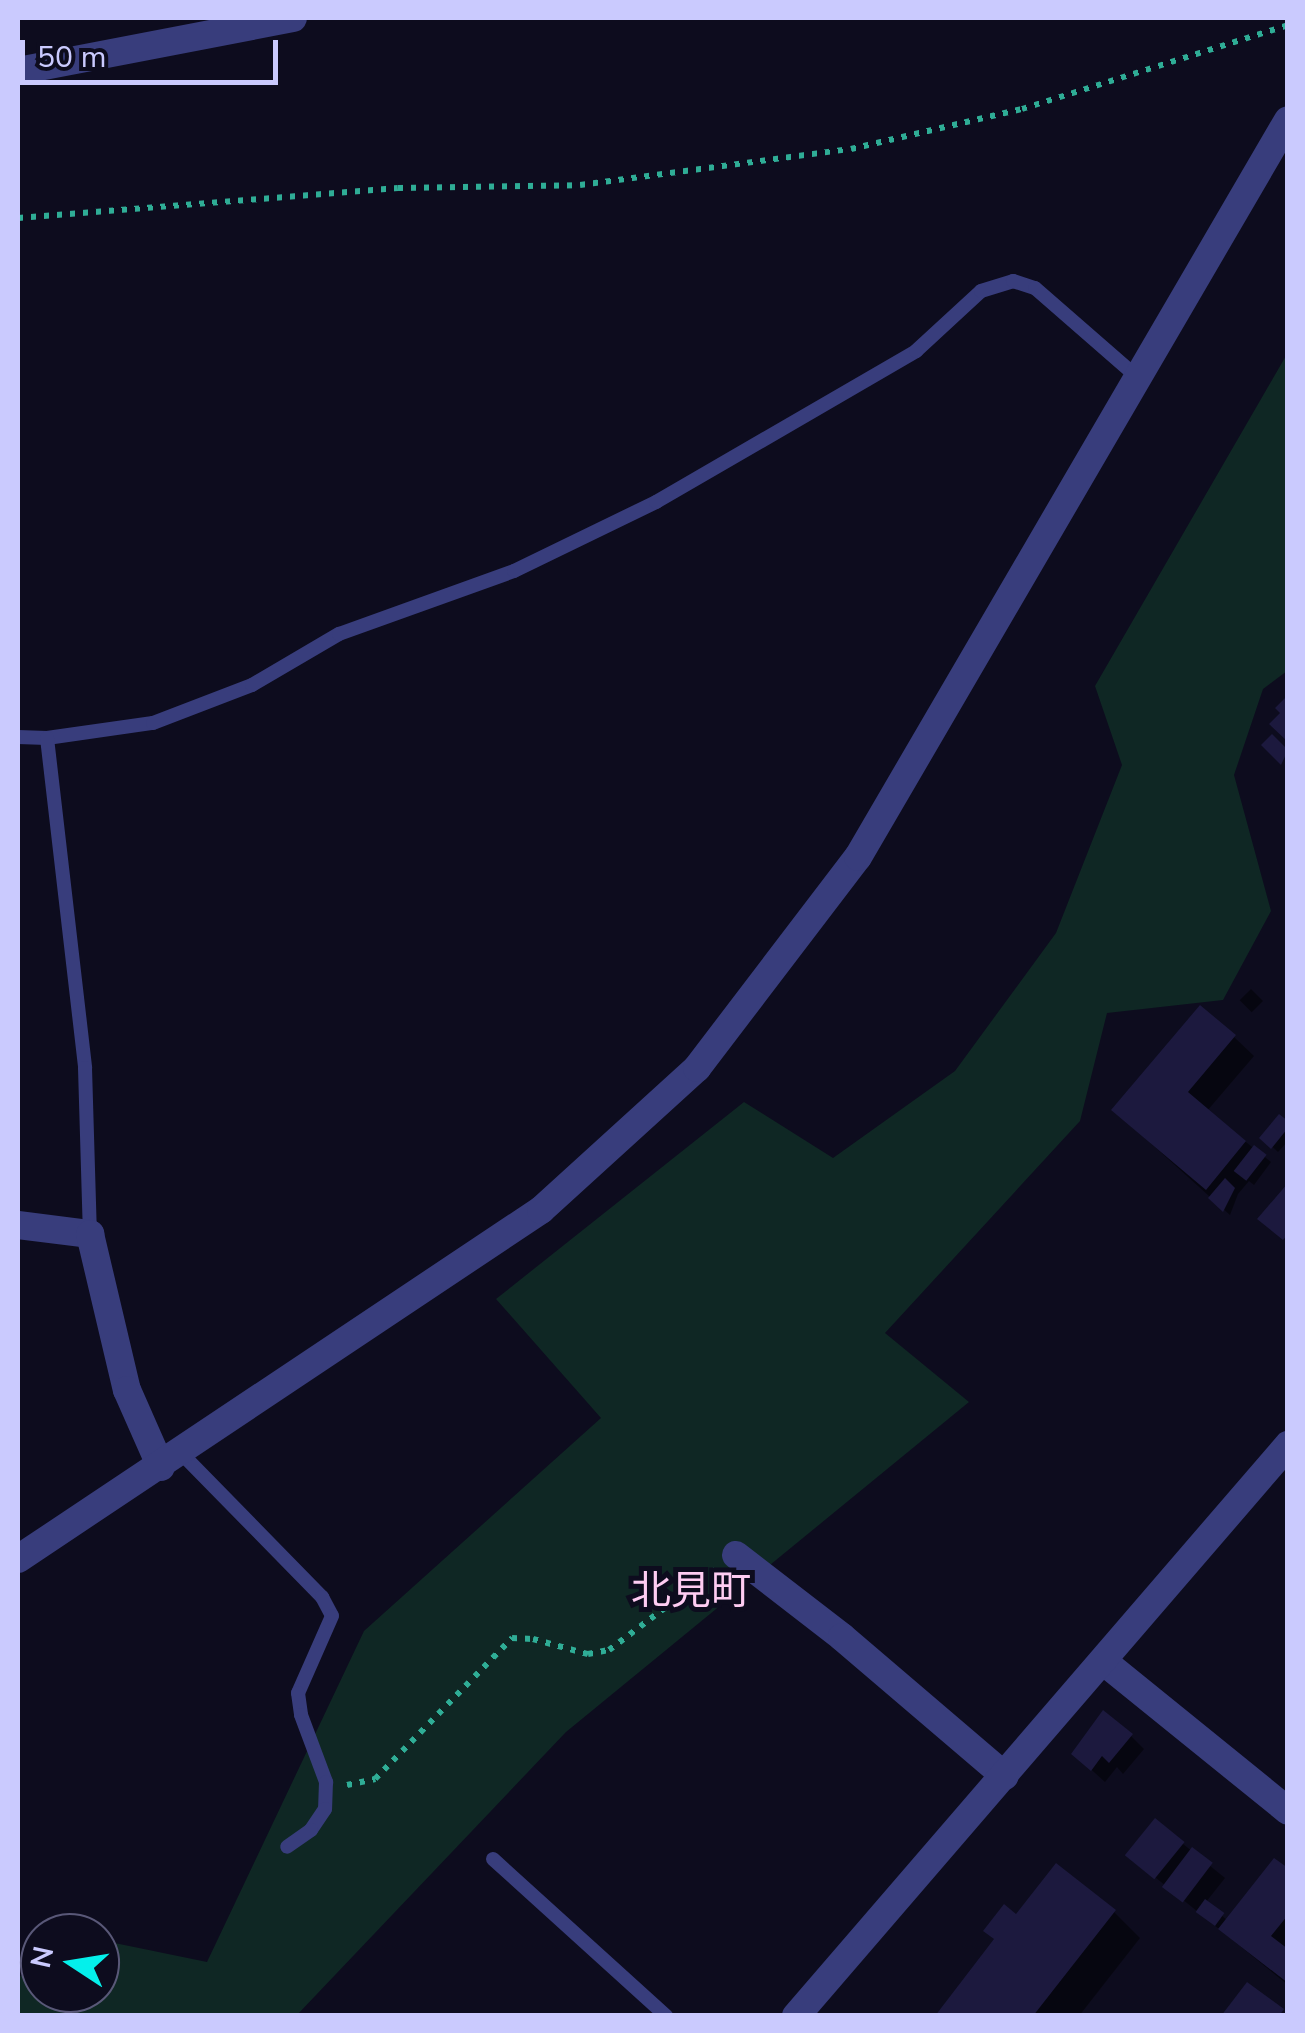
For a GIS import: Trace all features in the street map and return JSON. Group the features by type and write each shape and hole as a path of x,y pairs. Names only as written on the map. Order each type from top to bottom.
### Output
{"street":[{"path":"18,71 293,18"},
{"path":"18,1559 541,1210 697,1068 858,857 1288,120"},
{"path":"18,1225 90,1234 127,1390 171,1460"},
{"path":"796,2016 1288,1445"},
{"path":"736,1555 842,1637 1004,1776"},
{"path":"1103,1661 1288,1810"}],"lane":[{"path":"18,737 46,738 153,723 252,684 339,634 514,571 656,502 916,351 980,291 1013,280 1035,288 1138,378"},
{"path":"46,738 85,1068 90,1234"},
{"path":"171,1460 322,1597 332,1616 298,1693 301,1715 326,1782 325,1809 311,1830 288,1846"},
{"path":"493,1859 666,2016"}],"path":[{"path":"18,218 398,188 580,185 851,149 1022,109 1288,25"},
{"path":"326,1782 351,1785 375,1779 512,1638 533,1639 588,1654 609,1650 736,1555"}],"green space":[{"path":"1287,354 1287,671 1263,689 1234,775 1271,911 1223,1000 1107,1013 1080,1121 885,1333 969,1402 566,1732 297,2015 18,2016 20,1977 20,2013 120,2013 120,1944 207,1962 364,1631 601,1418 496,1299 744,1102 833,1158 955,1071 1056,933 1122,765 1095,686"}],"building":[{"path":"1288,695 1288,742 1269,724 1280,713 1275,708"},
{"path":"1272,734 1288,750 1281,765 1261,745"},
{"path":"1200,1005 1236,1035 1188,1092 1246,1141 1206,1190 1111,1110"},
{"path":"1279,1114 1288,1121 1288,1128 1271,1149 1259,1138"},
{"path":"1254,1145 1267,1155 1246,1181 1234,1171"},
{"path":"1225,1178 1235,1188 1223,1212 1208,1198"},
{"path":"1288,1183 1288,1234 1283,1240 1257,1219"},
{"path":"1103,1710 1133,1734 1109,1763 1102,1756 1091,1771 1071,1754"},
{"path":"1155,1818 1185,1842 1154,1879 1125,1855"},
{"path":"1192,1847 1213,1863 1183,1903 1162,1887"},
{"path":"1274,1858 1288,1868 1288,1915 1271,1936 1288,1949 1288,1983 1218,1929"},
{"path":"1056,1863 1116,1910 1033,2016 935,2016 994,1939 983,1931 1004,1904 1016,1914"},
{"path":"1205,1899 1224,1913 1215,1926 1196,1912"},
{"path":"1247,1982 1284,2009 1279,2016 1221,2016"}],"district":[{"name":"北見町","path":"691,1591"}]}
